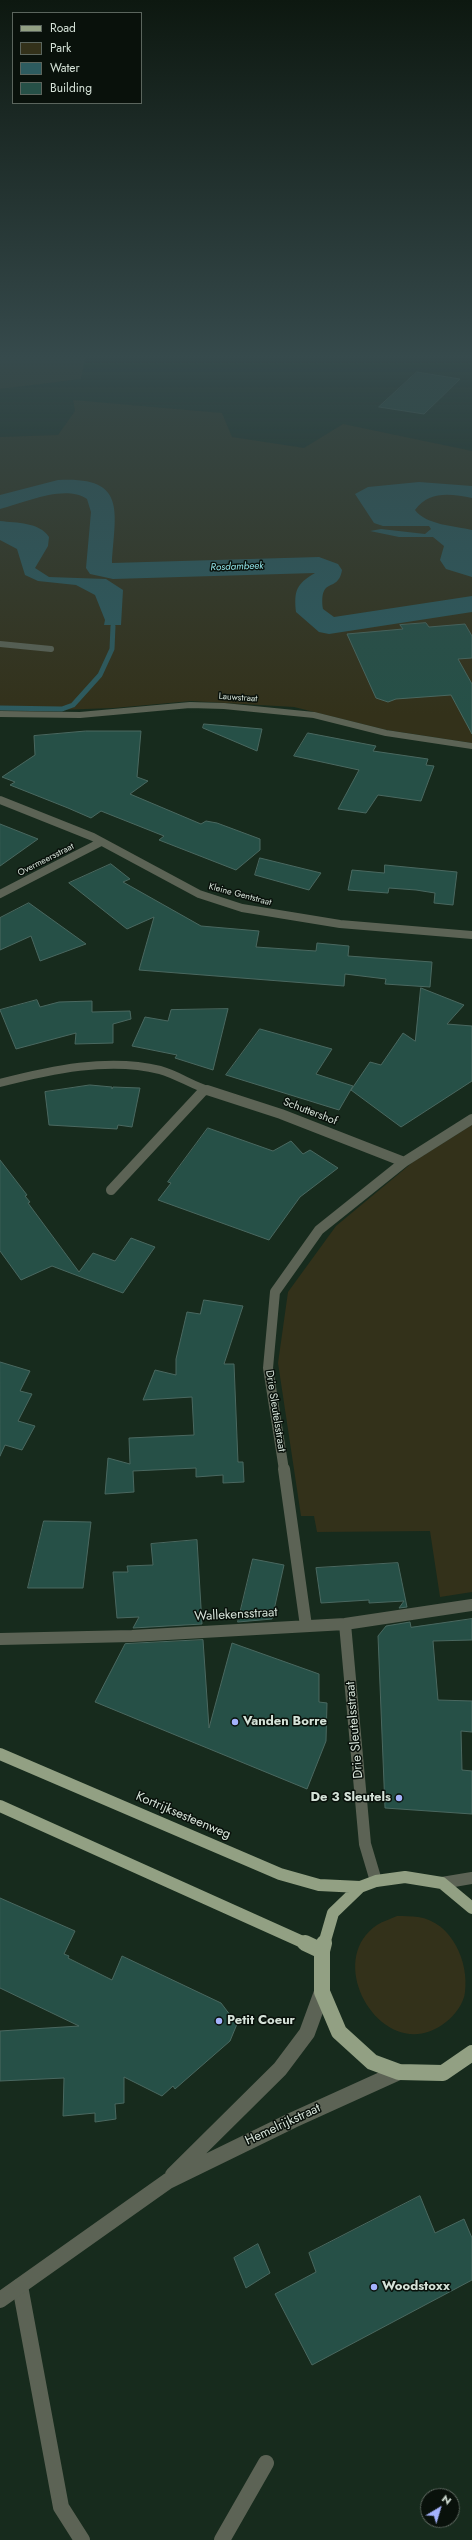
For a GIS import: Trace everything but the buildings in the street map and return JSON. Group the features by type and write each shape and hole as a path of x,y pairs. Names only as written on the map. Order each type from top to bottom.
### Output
{"main road":[{"name":"Kortrijksesteenweg","path":"0,1754 280,1874 318,1885 360,1887"},
{"path":"0,1806 322,1951"},
{"path":"472,1908 442,1883 406,1877 376,1882 360,1887 333,1913 322,1951 322,1992 339,2032 372,2062 399,2072 443,2073 472,2053"}],"street":[{"path":"0,644 51,649"},
{"name":"Lauwstraat","path":"0,714 80,715 190,705 224,706 314,715 386,733 472,746"},
{"name":"Kleine Gentstraat","path":"0,800 101,842 182,887 237,907 281,916 336,923 472,935"},
{"name":"Overmeersstraat","path":"0,894 101,842"},
{"name":"Schuttershof","path":"0,1083 45,1071 104,1065 157,1069 204,1090 274,1111 404,1162"},
{"path":"111,1190 204,1090"},
{"name":"Drie Sleutelsstraat","path":"306,1626 298,1558 268,1368 275,1292 319,1230 404,1162 472,1119"},
{"name":"Wallekensstraat","path":"0,1639 132,1636 345,1624 472,1605"},
{"name":"Drie Sleutelsstraat","path":"345,1624 365,1844 376,1882"},
{"path":"442,1883 472,1878"},
{"name":"Hemelrijkstraat","path":"168,2181 280,2069 308,2033 322,1992"},
{"name":"Hemelrijkstraat","path":"0,2300 168,2181 293,2120 399,2072"},
{"path":"20,2286 62,2507 82,2540"},
{"path":"222,2540 266,2462"}],"green space":[{"path":"0,477 472,477 472,743 387,730 294,707 191,701 114,708 0,712"},
{"path":"472,1125 472,1592 440,1597 430,1531 317,1532 314,1516 301,1516 278,1363 288,1292 336,1226 413,1162"},
{"path":"397,1916 410,1916 430,1920 440,1927 449,1935 456,1945 464,1968 466,1980 465,1992 463,2000 453,2016 446,2022 423,2033 402,2032 383,2022 368,2006 358,1985 355,1963 361,1942 377,1925"}],"water":[{"path":"419,482 472,486 472,498 457,495 434,496 427,499 415,510 426,519 433,522 472,530 472,577 446,569 440,560 444,546 433,537 399,537 370,531 381,529 425,534 431,529 429,526 383,526 374,523 355,494 368,487"},
{"path":"0,521 27,524 40,528 45,532 49,537 48,546 35,568 49,577 106,579 123,590 121,625 104,625 105,620 95,595 76,585 38,581 25,575 17,549 0,540"}],"waterway":[{"name":"Rosdambeek","path":"0,502 58,488 74,487 87,489 98,495 104,512 99,568 113,571 319,565 329,570 328,576 313,585 308,594 310,612 329,626 472,604"},
{"name":"Rosdambeek","path":"0,708 62,709 73,705 100,675 112,649 113,626"}],"place":[{"name":"Vanden Borre","path":"235,1722"},
{"name":"De 3 Sleutels","path":"399,1798"},
{"name":"Petit Coeur","path":"219,2021"},
{"name":"Woodstoxx","path":"374,2287"}]}
